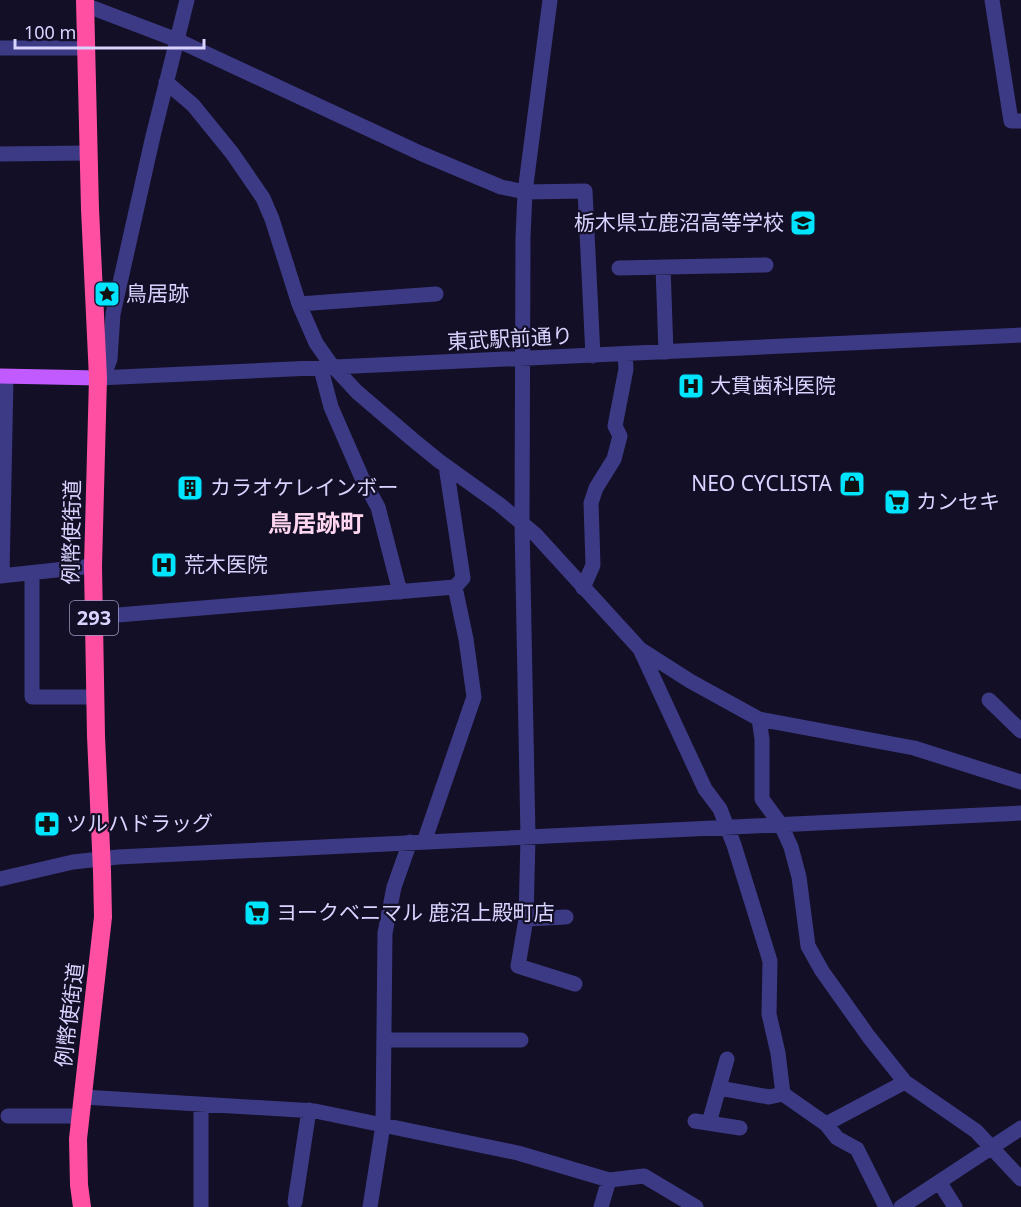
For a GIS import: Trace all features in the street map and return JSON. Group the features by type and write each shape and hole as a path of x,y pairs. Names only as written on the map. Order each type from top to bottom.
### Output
{"highway":[{"name":"例幣使街道","path":"82,1207 78,1159 80,1116 103,917 93,566 98,378 88,153 85,2"}],"main road":[{"name":"東武駅前通り","path":"3,376 98,378"}],"street":[{"path":"98,378 107,367 110,358 113,314 187,0"},
{"path":"550,0 525,192 521,359 528,837 526,919 518,966 575,984"},
{"path":"992,0 1011,121 1021,121"},
{"path":"85,2 177,40 420,153 501,187 525,192 585,191 593,356"},
{"path":"0,48 85,48"},
{"path":"166,82 193,105 232,153 263,198 299,304 329,368 331,407 362,478 378,507 400,592"},
{"path":"0,154 88,153"},
{"path":"619,268 766,265"},
{"path":"663,267 666,352"},
{"path":"299,304 436,294"},
{"name":"東武駅前通り","path":"98,378 1021,335"},
{"path":"583,588 593,565 591,503 596,488 614,459 620,436 615,426 626,369 625,354"},
{"path":"329,368 446,466 499,504 536,535 640,649 690,681 759,719 914,748 1021,782"},
{"path":"3,376 1,576 93,566"},
{"path":"94,617 455,587 463,578 446,466"},
{"path":"32,573 32,697 95,697"},
{"path":"370,1207 383,1125 385,933 394,888 417,842 474,697 466,639 455,587"},
{"path":"640,649 705,789 720,809 734,845 770,961 769,1014 778,1053 783,1094"},
{"path":"989,700 1021,731"},
{"path":"759,719 762,739 762,799 781,825 790,847 799,877 808,946 822,971 904,1082 976,1131 1021,1179"},
{"path":"0,879 73,861 102,859 1021,813"},
{"path":"526,919 566,917"},
{"path":"384,1040 521,1040"},
{"path":"727,1059 719,1089 702,1122 740,1128"},
{"path":"826,1124 904,1082"},
{"path":"719,1089 769,1097 783,1094 826,1124 837,1138 857,1149 886,1207"},
{"path":"83,1097 309,1110 518,1153 609,1180 644,1176 696,1207"},
{"path":"201,1105 201,1206"},
{"path":"295,1202 309,1110"},
{"path":"8,1116 80,1116"},
{"path":"901,1207 1021,1128"},
{"path":"601,1207 609,1180"},
{"path":"940,1183 955,1207"}],"place":[{"name":"栃木県立鹿沼高等学校","path":"803,223"},
{"name":"鳥居跡","path":"107,294"},
{"name":"大貫歯科医院","path":"691,386"},
{"name":"NEO CYCLISTA","path":"852,484"},
{"name":"カラオケレインボー","path":"190,488"},
{"name":"カンセキ","path":"897,502"},
{"name":"荒木医院","path":"164,565"},
{"name":"ツルハドラッグ","path":"47,824"},
{"name":"ヨークベニマル 鹿沼上殿町店","path":"257,913"}],"district":[{"name":"鳥居跡町","path":"316,524"}]}
